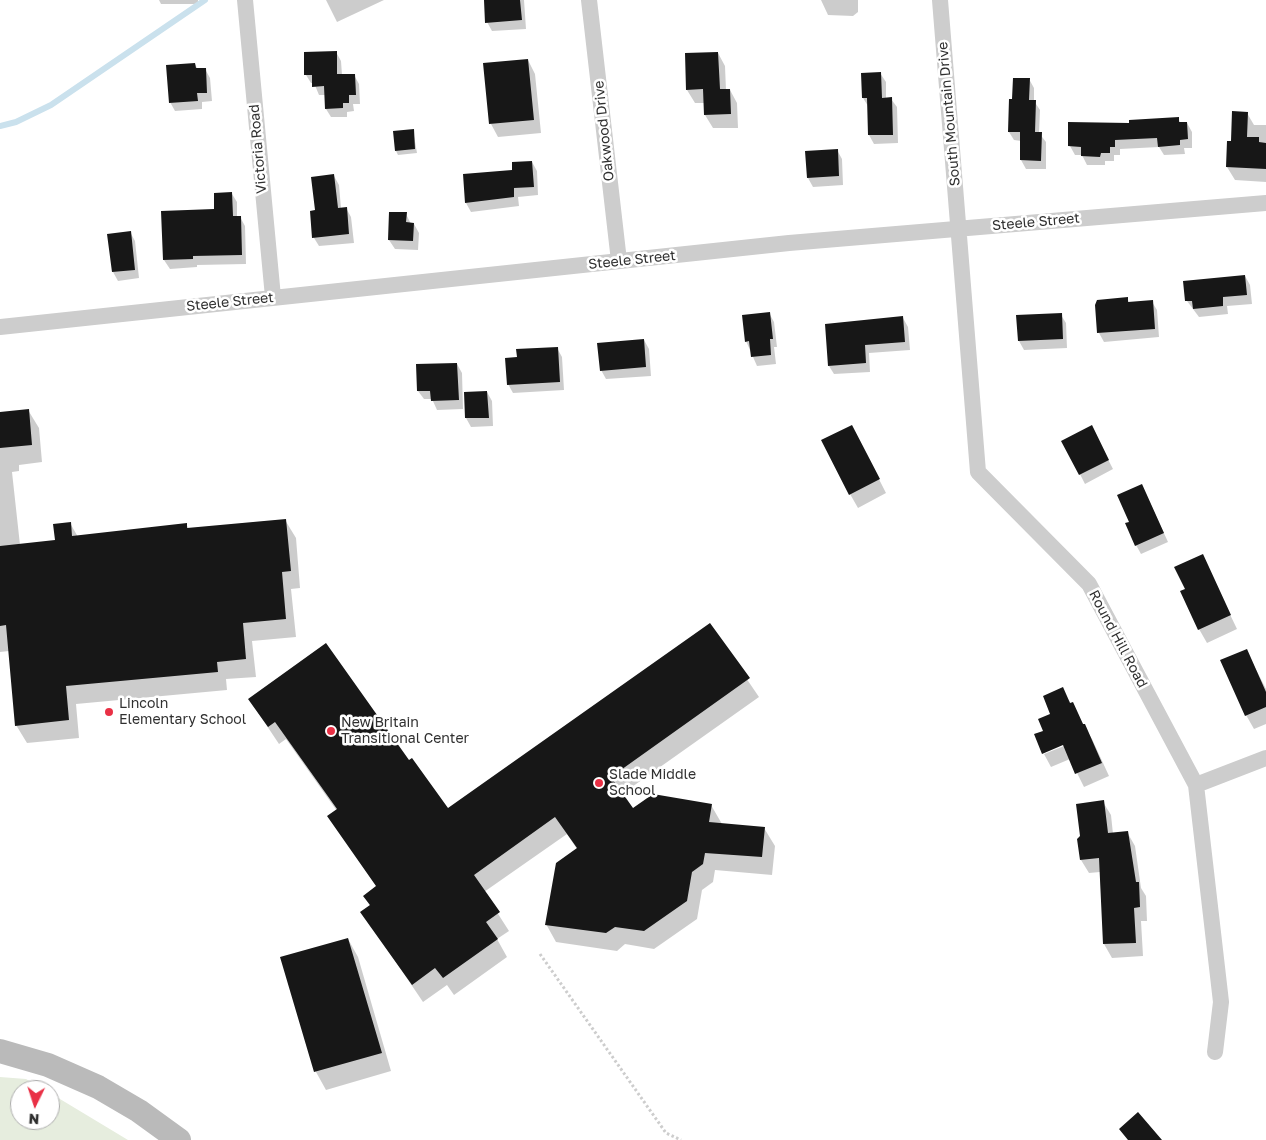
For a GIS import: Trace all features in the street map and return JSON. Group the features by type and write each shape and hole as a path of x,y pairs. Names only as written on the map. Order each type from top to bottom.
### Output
{"street":[{"name":"Victoria Road","path":"245,0 273,298"},
{"name":"Oakwood Drive","path":"589,0 619,261"},
{"name":"South Mountain Drive","path":"940,0 959,228"},
{"name":"Steele Street","path":"0,327 789,243 1266,203"},
{"name":"Round Hill Road","path":"959,228 978,472 1089,584 1196,785 1221,1002 1215,1052"},
{"path":"1196,785 1266,758"},
{"path":"0,1051 48,1065 98,1087 139,1110 179,1140"}],"path":[{"path":"540,954 666,1133 681,1140"}],"green space":[{"path":"0,1077 28,1080 10,1080 10,1130 60,1130 60,1099 128,1140 0,1140"}],"building":[{"path":"484,0 520,0 522,20 485,23"},
{"path":"337,51 337,74 355,74 356,95 349,95 349,103 343,103 343,108 325,109 324,86 312,87 312,75 304,75 304,52"},
{"path":"718,52 720,89 730,89 731,114 704,115 703,89 686,90 685,53"},
{"path":"528,59 534,120 489,124 483,63"},
{"path":"195,63 196,68 206,68 207,93 197,93 198,101 169,103 166,65"},
{"path":"881,72 882,98 892,97 893,135 868,135 867,98 862,98 861,73"},
{"path":"1013,78 1030,78 1029,100 1036,100 1035,132 1042,132 1041,161 1020,160 1020,132 1008,132 1009,99 1012,99"},
{"path":"1232,111 1248,112 1247,137 1259,137 1259,142 1266,143 1266,169 1226,167 1227,141 1231,141"},
{"path":"1179,117 1179,122 1187,122 1188,139 1180,140 1180,145 1158,147 1157,138 1115,140 1115,147 1110,147 1110,153 1101,153 1100,157 1081,156 1081,147 1068,146 1068,122 1129,123 1129,120"},
{"path":"414,129 415,149 395,151 393,131"},
{"path":"838,149 839,176 807,178 805,151"},
{"path":"532,161 534,187 514,188 514,197 465,203 463,174 512,170 512,162"},
{"path":"334,174 338,208 347,207 349,234 312,238 310,211 315,210 311,177"},
{"path":"232,192 233,216 241,216 242,255 193,256 193,259 163,260 161,211 214,209 214,193"},
{"path":"389,212 407,212 406,222 414,223 413,241 388,240"},
{"path":"131,231 135,270 112,272 107,234"},
{"path":"1245,275 1247,295 1223,297 1223,306 1193,309 1192,301 1185,301 1183,281"},
{"path":"1128,297 1128,302 1153,300 1155,329 1097,333 1095,305 1097,300"},
{"path":"770,312 773,339 770,339 771,355 751,357 749,341 745,342 742,315"},
{"path":"1062,313 1063,339 1018,341 1016,315"},
{"path":"903,316 905,342 865,345 866,363 828,366 825,324"},
{"path":"644,339 646,367 600,371 597,343"},
{"path":"558,347 560,382 507,385 505,358 517,357 516,349"},
{"path":"457,363 459,400 431,401 430,391 417,391 416,364"},
{"path":"487,391 489,418 465,418 464,392"},
{"path":"29,409 32,445 0,448 0,412"},
{"path":"852,425 880,479 849,495 821,440"},
{"path":"1092,425 1109,460 1079,475 1061,441"},
{"path":"1142,484 1164,533 1135,546 1125,523 1129,522 1117,495"},
{"path":"286,519 291,571 282,572 286,619 243,623 246,659 217,662 218,672 66,686 69,720 15,726 6,625 0,626 0,546 55,540 53,524 71,522 72,536 187,523 187,528"},
{"path":"1203,554 1231,615 1198,630 1180,591 1185,589 1174,567"},
{"path":"710,623 750,678 611,777 633,808 653,794 712,804 709,822 765,827 762,857 705,853 703,864 692,872 687,901 644,931 615,927 606,933 545,925 556,863 577,848 555,817 474,875 500,912 486,922 498,939 443,978 435,968 412,985 360,912 370,905 363,896 376,886 327,816 337,809 275,722 268,727 248,699 326,643 409,760 412,758 448,808"},
{"path":"1247,649 1266,692 1266,707 1245,716 1220,660"},
{"path":"1063,687 1070,703 1073,702 1083,724 1085,724 1102,763 1075,774 1063,745 1042,754 1034,734 1043,731 1038,719 1050,714 1043,696"},
{"path":"1104,800 1108,833 1128,831 1136,882 1139,882 1140,907 1134,908 1136,943 1103,944 1099,858 1080,860 1077,839 1080,836 1076,804"},
{"path":"348,938 382,1053 314,1072 280,957"},
{"path":"1138,1112 1162,1140 1128,1140 1119,1129"}],"waterway":[{"path":"0,126 16,122 51,105 205,0"}],"place":[{"name":"Lincoln Elementary School","path":"109,712"},
{"name":"New Britain Transitional Center","path":"331,731"},
{"name":"Slade Middle School","path":"599,783"}]}
